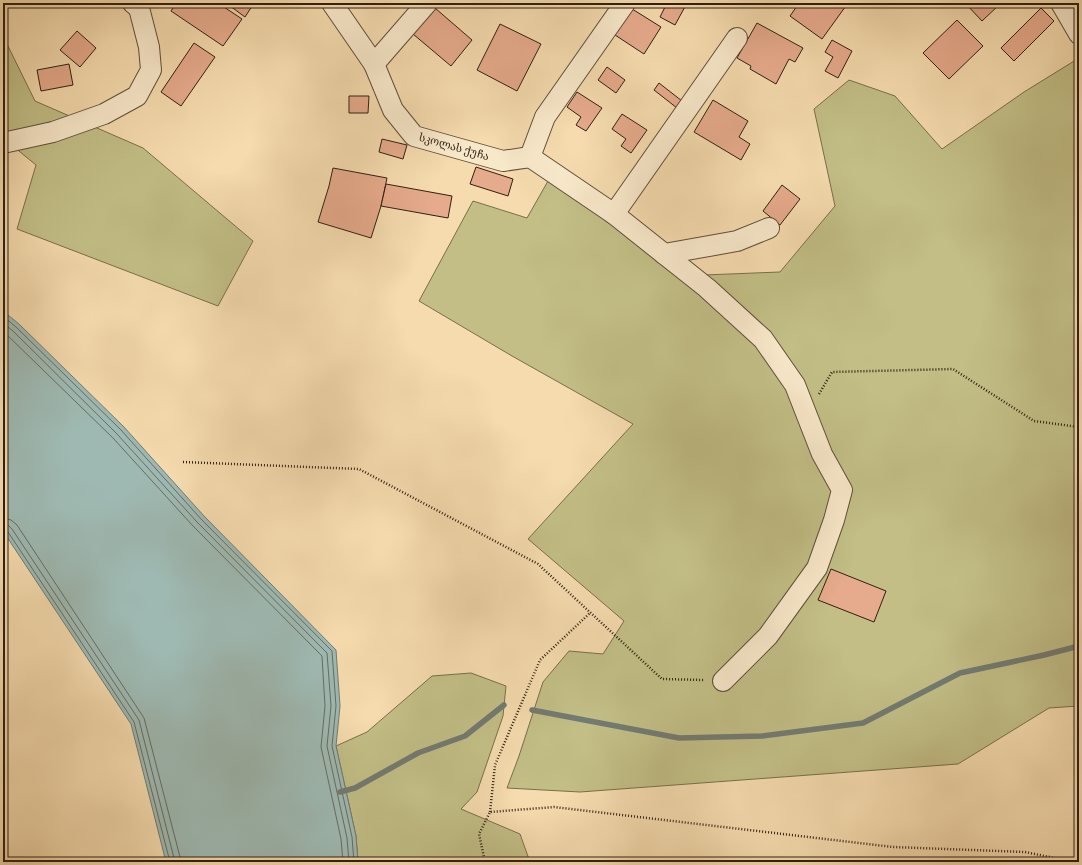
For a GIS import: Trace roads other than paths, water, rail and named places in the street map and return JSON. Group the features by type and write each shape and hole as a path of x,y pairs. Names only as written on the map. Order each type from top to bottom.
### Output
{"street":[{"name":"სკოლას ქუჩა","path":"332,3 374,64 393,110 414,136 503,161 530,157"},
{"path":"374,64 426,3"},
{"path":"625,3 545,117 530,157 614,214 707,288 763,339 795,385 822,454 842,490 834,520 817,568 768,636 723,681"},
{"path":"1061,3 1079,34"},
{"path":"3,143 53,132 104,114 137,96 151,70 149,47 138,5"},
{"path":"614,214 738,38"},
{"path":"664,254 737,241 769,228"}],"water":[{"path":"3,311 19,324 124,427 204,516 336,650 340,706 336,746 356,836 358,862 166,862 131,724 3,531"}],"waterway":[{"path":"532,710 679,738 762,736 863,723 960,673 1079,646"},
{"path":"340,792 355,788 418,753 465,736 504,705"}]}
